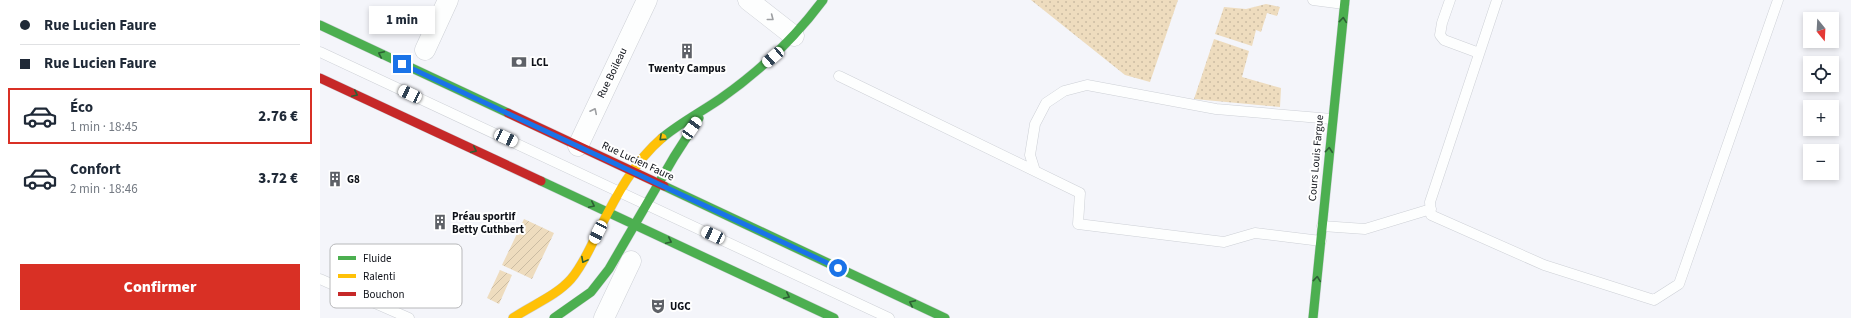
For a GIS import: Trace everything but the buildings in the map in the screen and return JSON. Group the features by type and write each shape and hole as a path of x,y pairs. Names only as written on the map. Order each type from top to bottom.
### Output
{"main road":[{"path":"513,318 570,281 583,263 608,212 632,171 664,135 706,109 751,77 794,36 822,0"},
{"name":"Cours Louis Fargue","path":"1313,318 1345,2"},
{"name":"Rue Lucien Faure","path":"320,25 945,318"},
{"path":"320,78 834,318"},
{"path":"554,318 591,292 609,269 685,138 706,109"}],"street":[{"path":"425,50 448,0"},
{"name":"Rue Boileau","path":"578,146 647,0"},
{"path":"748,0 794,36"},
{"path":"604,318 631,261"}],"lane":[{"path":"1313,0 1345,2"},
{"path":"1450,0 1442,23 1440,35 1444,40 1480,53"},
{"path":"1497,0 1430,202 1431,215 1544,265 1654,300 1678,284 1778,0"},
{"path":"320,52 889,318"},
{"path":"839,76 1080,192 1078,224 1224,242 1255,233 1321,241"},
{"path":"1035,171 1030,155 1035,124 1046,103 1064,91 1087,85 1216,108 1332,119"},
{"path":"1322,226 1365,229 1431,208"},
{"path":"320,279 330,283"},
{"path":"386,308 409,318"}],"shaded area":[{"path":"1031,0 1178,0 1150,82 1125,75"},
{"path":"1266,4 1280,7 1277,16 1267,13 1261,32 1256,30 1252,46 1215,34 1224,7 1246,9"},
{"path":"1214,39 1249,51 1242,77 1281,88 1280,107 1194,99"},
{"path":"524,219 554,233 532,279 502,265"},
{"path":"500,270 512,275 499,304 487,298"}],"traffic: fast":[{"path":"662,138 683,122 720,99 763,66 800,28 823,0"},
{"path":"1313,318 1345,0"},
{"path":"320,25 508,113"},
{"path":"554,318 591,292 609,269 674,157 699,118"},
{"path":"541,181 834,318"},
{"path":"664,186 945,318"}],"traffic: slow":[{"path":"513,318 551,295 565,285 576,273 584,261 612,204 626,180 652,147 662,138"}],"traffic: jam":[{"path":"320,78 541,181"},
{"path":"508,113 664,186"}],"place":[{"name":"Twenty Campus","path":"687,51"},
{"name":"LCL","path":"519,62"},
{"name":"G8","path":"335,179"},
{"name":"Préau sportif Betty Cuthbert","path":"440,222"},
{"name":"UGC","path":"658,306"}],"route":[{"path":"402,64 838,268"}]}
